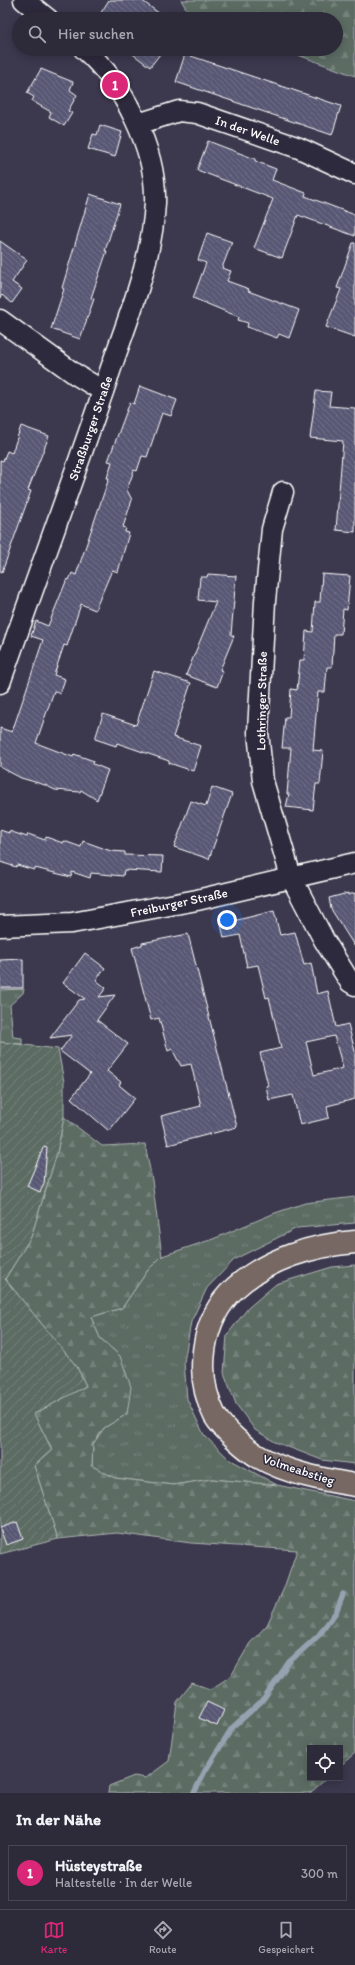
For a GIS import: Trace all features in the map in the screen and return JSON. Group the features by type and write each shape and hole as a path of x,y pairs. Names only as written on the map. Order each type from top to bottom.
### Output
{"main road":[{"name":"Volmeabstieg","path":"355,1242 341,1243 301,1252 264,1267 235,1288 215,1314 206,1339 202,1368 206,1394 216,1418 258,1457 274,1464 324,1479 355,1485"}],"street":[{"path":"24,0 39,12"},
{"path":"91,56 103,68 115,85 138,124"},
{"name":"In der Welle","path":"138,124 179,110 197,113 305,151 355,174"},
{"name":"Straßburger Straße","path":"0,683 103,391 149,249 155,202 151,169 138,124"},
{"path":"0,320 75,374 103,391"},
{"name":"Lothringer Straße","path":"283,492 272,529 265,601 258,732 263,781 291,877 324,940 350,982 355,985"},
{"name":"Freiburger Straße","path":"0,926 72,923 197,900 355,863"}],"green space":[{"path":"181,0 355,0 355,76 301,56 343,56 343,12 188,12"},
{"path":"24,989 23,993 10,1005 13,1037 22,1038 22,1044 0,1042 0,990"},
{"path":"0,1042 58,1049 64,1082 64,1117 57,1153 31,1237 5,1279 77,1367 86,1386 34,1414 52,1450 34,1466 58,1539 0,1554"},
{"path":"64,1117 102,1146 145,1144 152,1180 162,1256 148,1270 122,1308 91,1317 100,1338 120,1356 131,1387 127,1414 104,1428 93,1444 92,1466 115,1478 173,1485 212,1479 277,1485 355,1501 355,1753 343,1763 343,1745 307,1745 307,1781 324,1781 310,1793 108,1793 109,1786 134,1776 146,1778 169,1761 177,1702 192,1683 211,1689 231,1676 250,1643 267,1625 284,1588 297,1550 191,1543 117,1533 58,1539 34,1466 52,1450 34,1414 86,1386 77,1367 5,1279 31,1237 57,1153"},
{"path":"355,1197 355,1223 297,1228 235,1259 207,1288 191,1322 184,1362 187,1399 204,1435 229,1459 277,1485 212,1479 173,1485 115,1478 92,1466 93,1444 104,1428 127,1414 120,1356 100,1338 91,1317 122,1308 148,1270 162,1256 213,1239 275,1213 305,1203"},
{"path":"355,1265 355,1464 322,1460 275,1442 255,1430 236,1404 224,1373 227,1335 248,1308 276,1284 332,1267"}],"building":[{"path":"109,0 141,0 157,12 101,12"},
{"path":"135,56 159,56 150,67"},
{"path":"184,56 191,56 341,106 332,135 176,82"},
{"path":"41,69 73,82 70,90 77,95 68,111 72,113 64,126 49,117 51,112 32,101 34,97 27,93"},
{"path":"100,125 122,132 115,157 88,149 93,134 97,135"},
{"path":"208,141 255,159 255,161 276,169 272,180 306,193 305,196 355,215 355,236 298,215 282,258 254,248 273,199 197,170"},
{"path":"90,194 120,204 105,251 107,251 91,298 94,299 80,339 51,329 64,289 62,288"},
{"path":"207,233 232,242 222,268 231,271 227,281 249,289 248,291 299,310 289,338 279,334 277,338 247,327 248,323 238,320 239,317 193,298 206,263 198,260"},
{"path":"0,241 27,260 12,282 22,289 12,303 2,295 0,298"},
{"path":"353,243 355,243 355,337 326,327 341,289 337,288"},
{"path":"140,386 177,400 171,416 162,413 147,457 142,456 137,471 134,470 127,490 132,500 123,527 126,528 125,532 129,533 118,572 112,570 95,610 81,604 67,646 64,645 54,675 65,679 60,694 54,691 36,743 73,757 74,754 94,761 93,764 108,770 97,800 81,790 80,792 55,790 45,785 21,778 0,767 0,728 12,732 43,640 31,636 36,621 48,626 67,579 69,580 72,573 76,575 109,478 107,478 112,462 108,461 130,402 134,404"},
{"path":"316,391 331,392 329,406 355,408 355,532 336,530 343,441 310,438"},
{"path":"21,426 49,436 28,490 31,491 2,572 0,571 0,460 3,461 7,451 12,453"},
{"path":"208,574 236,576 231,635 234,636 220,670 223,671 217,687 186,675 216,602 198,600 200,577 207,577"},
{"path":"322,574 350,576 347,610 343,609 341,634 334,634 332,667 327,667 325,692 318,692 313,750 323,751 320,784 316,784 313,810 286,807 289,794 287,794 291,748 282,748 285,717 289,717 291,689 297,690 300,660 304,660 306,631 313,632 315,602 320,602"},
{"path":"154,671 191,683 173,737 201,746 193,771 117,743 116,746 95,739 103,714 136,725"},
{"path":"212,787 232,794 209,859 174,847 191,801 206,806"},
{"path":"0,830 9,833 9,831 27,837 28,834 45,840 46,837 81,847 83,841 111,851 125,852 125,855 163,856 162,872 124,870 123,876 91,873 90,878 72,872 71,877 35,868 34,870 17,865 16,867 0,862"},
{"path":"348,893 348,895 355,893 355,947 331,909 329,898"},
{"path":"274,911 280,935 295,932 304,965 311,963 317,994 328,991 336,1027 348,1024 355,1051 355,1099 327,1106 329,1118 300,1125 293,1095 269,1100 266,1086 268,1085 260,1053 281,1048 269,997 266,998 258,965 247,967 240,935 224,938 221,924","holes":["334,1036 343,1068 314,1075 306,1042"]},
{"path":"188,934 237,1127 168,1145 161,1116 201,1106 191,1064 181,1066 172,1049 168,1051 159,1018 151,1020 132,948 142,945 142,943"},
{"path":"85,953 105,968 96,980 106,988 99,997 115,995 97,1020 128,1044 107,1071 121,1082 119,1085 135,1098 109,1131 71,1098 90,1074 60,1051 72,1035 50,1038 79,1000 85,999 63,983"},
{"path":"23,959 23,988 0,988 0,960"},
{"path":"44,1146 47,1147 44,1184 40,1192 27,1186"},
{"path":"17,1522 23,1539 6,1545 0,1528"},
{"path":"207,1702 224,1710 217,1726 199,1718"}],"waterway":[{"path":"194,1793 205,1771 232,1728 264,1699 289,1662 319,1635 336,1612 343,1594"}],"place":[{"name":"Hüsteystraße","path":"115,85"}]}
